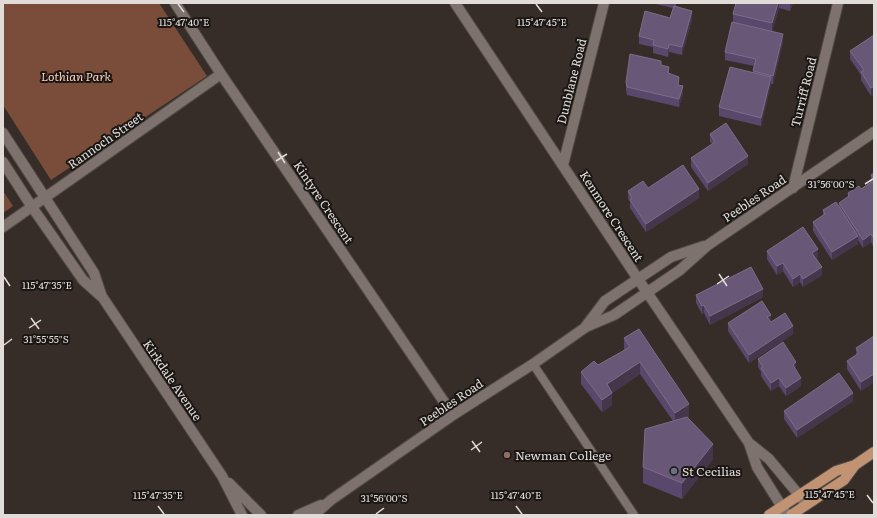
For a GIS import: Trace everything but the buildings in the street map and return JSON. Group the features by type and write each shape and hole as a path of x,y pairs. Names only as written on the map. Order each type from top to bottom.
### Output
{"main road":[{"path":"770,515 784,511 799,495 836,471 855,465 874,452"},
{"path":"791,515 844,480 855,465"}],"street":[{"name":"Kintyre Crescent","path":"175,3 221,74 453,415"},
{"name":"Kenmore Crescent","path":"455,3 749,443 757,467 784,511"},
{"name":"Dunblane Road","path":"564,165 604,3"},
{"name":"Turriff Road","path":"792,188 838,3"},
{"name":"Rannoch Street","path":"3,227 221,74"},
{"name":"Peebles Road","path":"314,515 332,500 453,415 533,364 586,327 614,315 680,270 708,245 874,132"},
{"name":"Kirkdale Avenue","path":"3,133 94,273 103,298 222,476 242,515"},
{"name":"Kirkdale Avenue","path":"3,162 32,207 83,280 103,298"},
{"name":"Peebles Road","path":"586,327 605,301 671,257 708,245"},
{"name":"Kenmore Crescent","path":"749,443 769,459 806,505"},
{"name":"Kirkdale Avenue","path":"222,476 262,515"},
{"name":"Peebles Road","path":"298,515 332,500"}],"lane":[{"path":"533,364 634,515"}],"green space":[{"name":"Lothian Park","path":"3,3 159,3 207,76 51,180 3,105"},
{"path":"3,191 13,206 3,213"}],"place":[{"name":"Newman College","path":"507,455"},
{"name":"St Cecilias","path":"674,471"}]}
